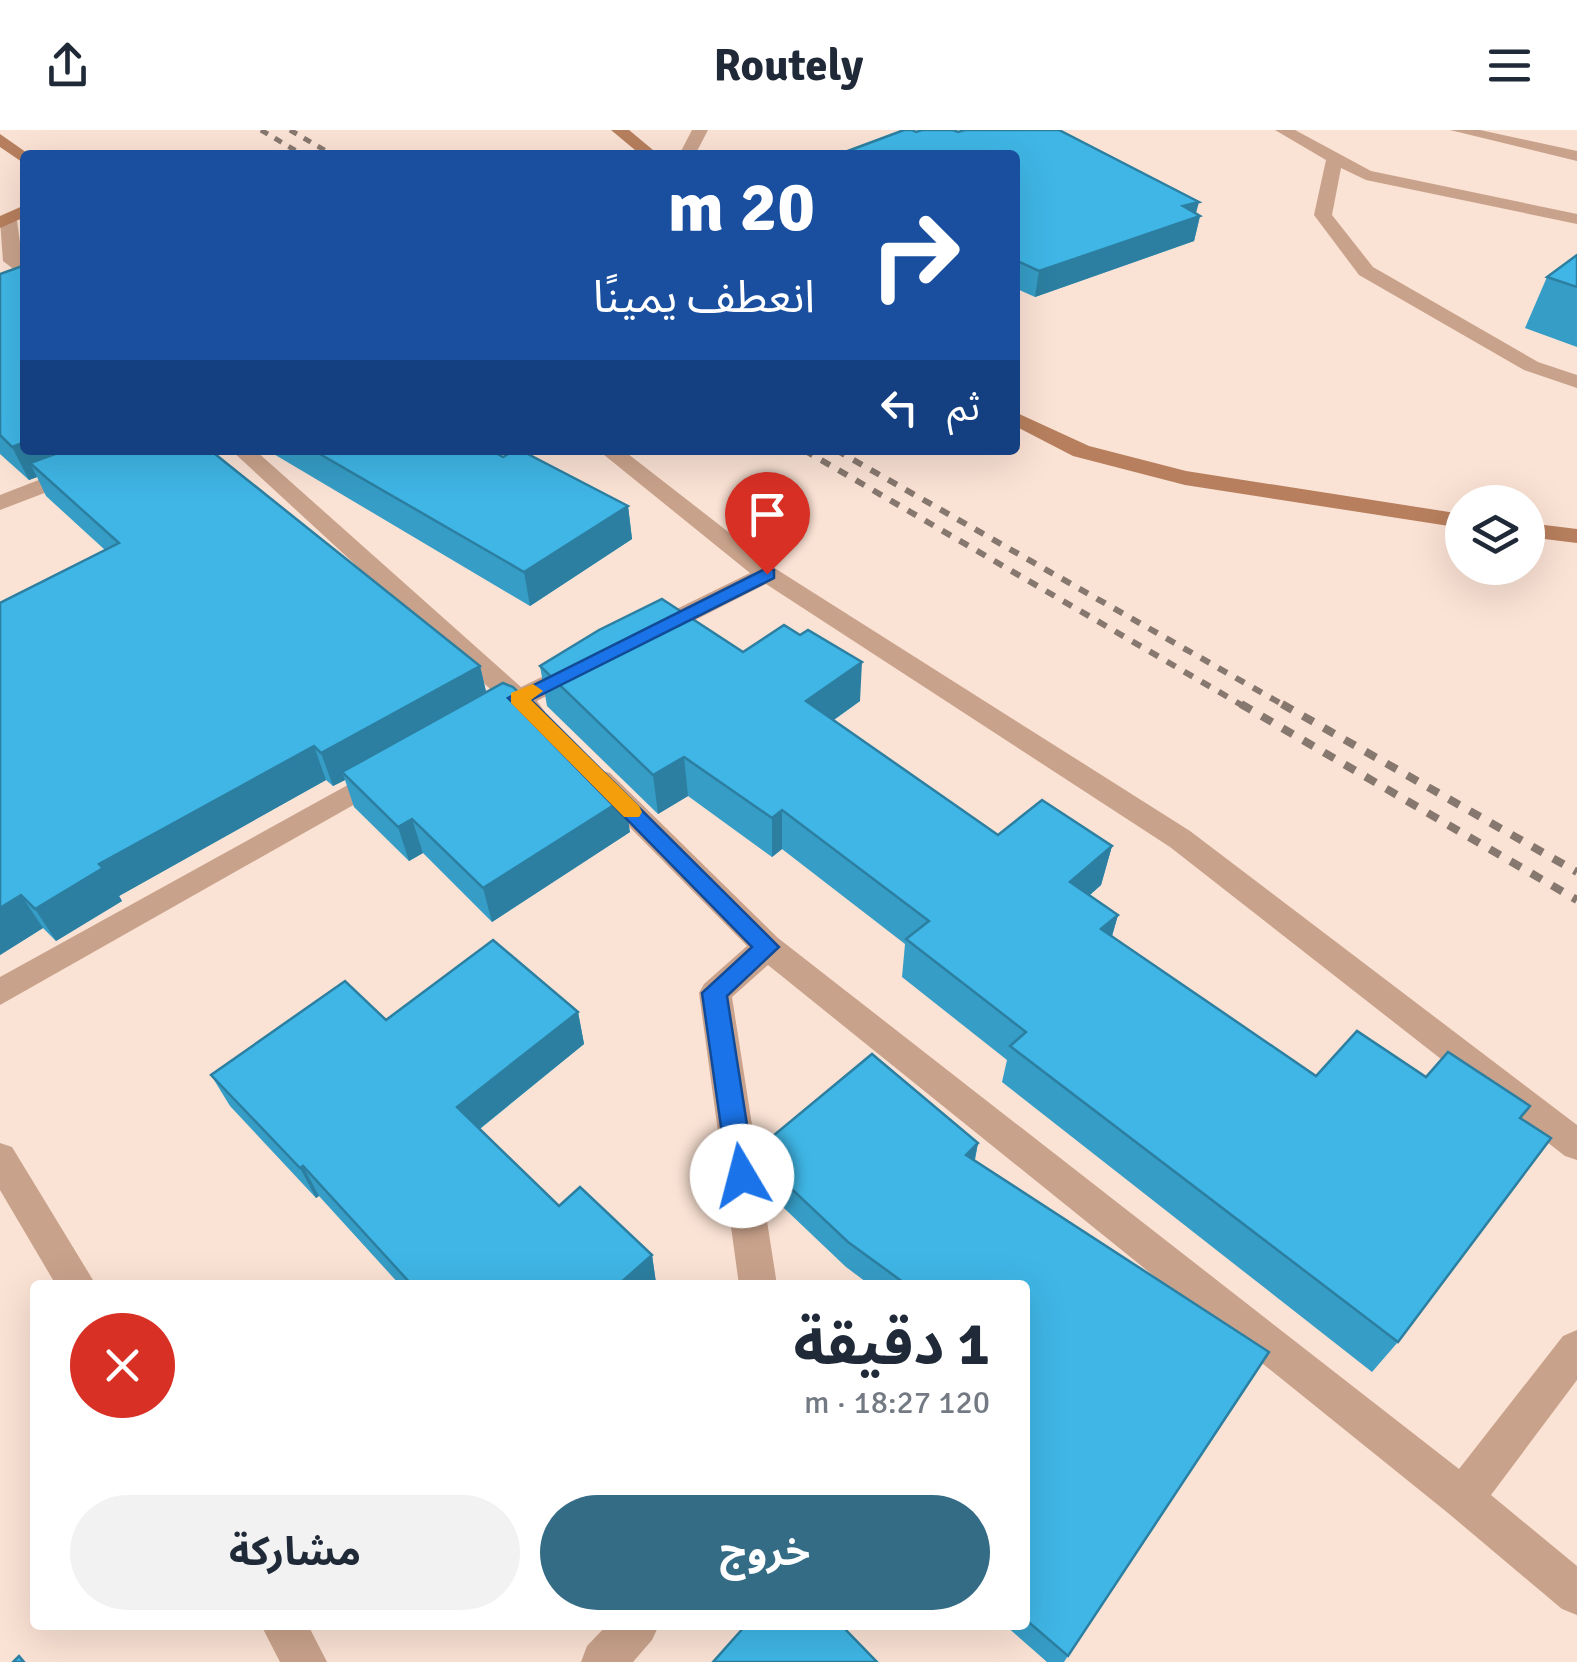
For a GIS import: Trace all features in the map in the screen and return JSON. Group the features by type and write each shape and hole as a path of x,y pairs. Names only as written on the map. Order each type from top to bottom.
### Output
{"street":[{"path":"619,130 645,150"},
{"path":"1284,130 1366,175 1577,219"},
{"path":"1458,130 1577,156"},
{"path":"0,139 20,155"},
{"path":"1335,157 1323,214 1366,271 1531,366 1577,382"},
{"path":"4,222 12,261 20,268"},
{"path":"1020,421 1080,451 1185,478 1445,518"},
{"path":"0,503 123,455"},
{"path":"248,455 546,726"},
{"path":"616,455 767,574 1180,838 1577,1146"},
{"path":"1545,532 1577,536"},
{"path":"466,728 518,698 767,574"},
{"path":"0,992 414,757"},
{"path":"587,768 767,947 1463,1498 1577,1594"},
{"path":"757,1280 714,993 767,947"},
{"path":"0,1158 74,1280"},
{"path":"1463,1498 1577,1349"},
{"path":"286,1630 306,1662"},
{"path":"603,1662 633,1630"}],"building":[{"path":"904,130 1059,130 1199,202 1183,206 1200,216 1039,271 1020,262 1020,150 850,150"},
{"path":"1577,255 1577,287 1547,277"},
{"path":"20,267 20,444 12,447 0,435 0,274"},
{"path":"52,455 216,455 480,666 321,753 314,746 99,864 103,868 35,909 21,895 0,908 0,603 119,543 30,463"},
{"path":"322,455 530,455 628,506 524,572"},
{"path":"662,599 743,652 784,625 800,635 808,630 862,662 806,701 998,835 1042,800 1112,846 1070,882 1118,915 1101,929 1316,1076 1357,1031 1426,1077 1448,1052 1530,1106 1520,1118 1551,1138 1398,1342 1010,1046 1026,1032 906,939 929,921 782,810 772,818 684,757 653,775 540,666 599,630"},
{"path":"503,683 513,687 625,798 483,888 412,819 398,827 342,772"},
{"path":"493,940 578,1012 457,1107 559,1206 580,1187 652,1255 624,1280 407,1280 303,1166 300,1168 211,1075 345,981 386,1020"},
{"path":"872,1054 978,1143 966,1155 1269,1352 1068,1656 1030,1623 1030,1280 900,1280 848,1242 765,1164 762,1145"},
{"path":"742,1630 846,1630 877,1662 713,1662"}],"railway":[{"path":"261,130 295,150"},
{"path":"290,130 324,150"},
{"path":"813,455 1245,707"},
{"path":"845,455 1287,707"},
{"path":"1241,704 1577,900"},
{"path":"1282,704 1577,872"}],"slow traffic":[{"path":"533,691 518,698 631,812"}],"route":[{"path":"742,1176 714,993 767,947 518,698 767,574"}]}
